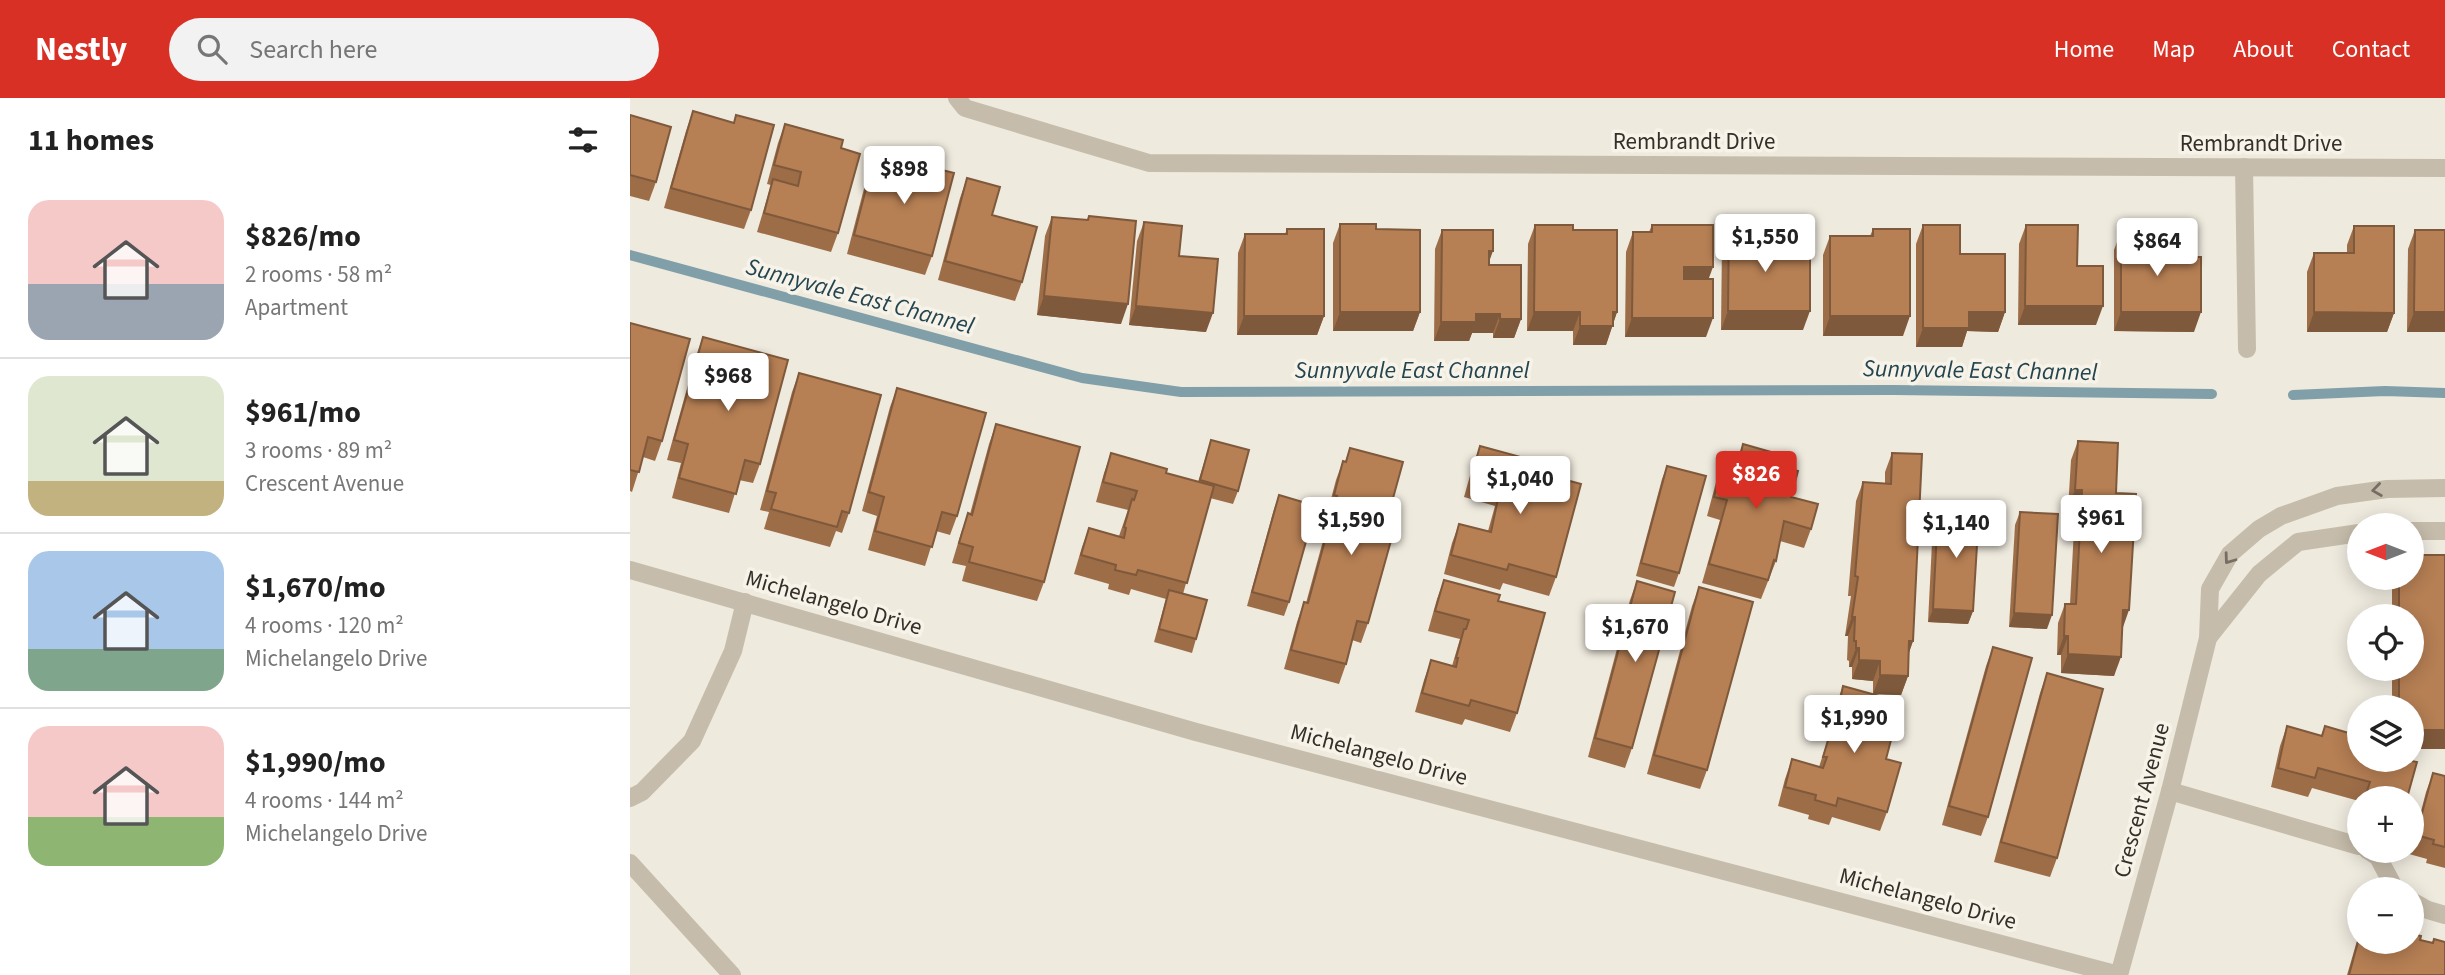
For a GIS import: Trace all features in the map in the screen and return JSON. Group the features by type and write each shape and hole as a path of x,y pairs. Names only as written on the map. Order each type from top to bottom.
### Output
{"street":[{"name":"Rembrandt Drive","path":"957,98 965,108 1149,163 2445,168"},
{"path":"2244,167 2247,349"},
{"name":"Crescent Avenue","path":"2119,975 2170,791 2208,638 2210,589 2230,554 2259,529 2281,516 2337,496 2387,489 2445,488"},
{"path":"2424,531 2445,531"},
{"name":"Crescent Avenue","path":"2208,638 2259,574 2298,542 2347,535"},
{"name":"Michelangelo Drive","path":"630,570 1196,732 2119,975"},
{"path":"630,798 642,792 692,741 733,651 746,602"},
{"path":"2170,791 2347,843"},
{"path":"630,863 732,975"},
{"path":"2424,908 2445,915"}],"building":[{"path":"693,111 734,123 736,115 774,125 751,210 671,188"},
{"path":"630,115 671,127 656,182 630,175"},
{"path":"785,124 843,140 841,148 860,154 838,233 764,213 773,179 798,186 801,172 774,165"},
{"path":"874,158 912,168 914,163 954,173 932,256 854,235"},
{"path":"967,178 1000,187 992,215 1037,227 1022,282 945,261"},
{"path":"1089,216 1136,221 1128,304 1044,296 1052,217 1088,220"},
{"path":"1144,222 1182,226 1179,256 1218,259 1213,313 1136,306"},
{"path":"1340,224 1376,224 1376,229 1420,230 1420,312 1340,312"},
{"path":"1729,224 1764,224 1764,252 1810,252 1810,311 1728,311"},
{"path":"1535,225 1573,225 1573,230 1617,230 1617,312 1613,312 1613,326 1580,326 1580,312 1534,312"},
{"path":"1652,225 1713,225 1713,267 1684,267 1684,279 1713,279 1713,318 1632,318 1633,232 1652,232"},
{"path":"1923,225 1960,225 1960,254 2005,254 2005,312 1969,312 1969,328 1923,328"},
{"path":"2026,225 2078,225 2077,266 2103,266 2103,306 2025,306"},
{"path":"2354,226 2394,226 2394,313 2314,312 2314,253 2354,253"},
{"path":"1287,229 1324,229 1324,316 1244,316 1245,234 1287,234"},
{"path":"1873,229 1910,229 1910,316 1830,316 1830,236 1873,236"},
{"path":"1442,230 1493,230 1493,251 1489,251 1489,265 1521,265 1521,319 1500,319 1500,314 1476,314 1476,322 1441,322"},
{"path":"2415,230 2445,230 2445,312 2414,312"},
{"path":"2121,231 2156,231 2156,257 2201,257 2201,312 2121,312"},
{"path":"630,323 690,339 662,441 648,437 639,472 630,470"},
{"path":"703,337 788,360 760,464 745,460 736,494 679,478 688,444 674,440"},
{"path":"799,373 881,395 849,513 842,511 837,527 771,509 776,493 767,491"},
{"path":"897,388 986,413 957,516 942,512 932,547 875,531 884,497 869,492"},
{"path":"996,424 1080,447 1044,582 969,562 973,547 959,543 968,513 972,515"},
{"path":"1211,440 1249,450 1238,491 1200,480"},
{"path":"2078,441 2118,443 2116,493 2136,494 2129,610 2123,610 2121,657 2068,654 2068,636 2064,636 2065,604 2076,604 2082,490 2075,490"},
{"path":"1743,444 1778,454 1775,465 1798,471 1791,497 1818,504 1811,529 1784,521 1776,561 1774,560 1768,580 1709,564 1727,500 1714,497 1726,452 1740,456"},
{"path":"1480,446 1535,461 1533,471 1581,484 1556,577 1509,564 1507,570 1451,555 1459,524 1491,532 1499,494 1501,495 1503,487 1471,478"},
{"path":"1350,448 1403,462 1390,509 1399,512 1368,623 1357,621 1346,664 1291,650 1304,602 1308,603 1337,496 1334,495 1343,461 1346,462"},
{"path":"1111,453 1167,469 1166,473 1214,486 1187,583 1138,570 1136,575 1115,570 1116,565 1081,555 1089,528 1124,538 1124,527 1137,491 1103,482"},
{"path":"1892,453 1922,454 1913,641 1909,641 1908,676 1880,675 1880,661 1859,660 1859,648 1856,648 1854,641 1855,617 1852,617 1858,577 1855,576 1863,482 1891,484"},
{"path":"1667,466 1706,476 1679,573 1641,563"},
{"path":"1279,495 1316,506 1289,602 1252,592"},
{"path":"1938,510 1979,512 1973,611 1933,609"},
{"path":"2020,512 2058,514 2052,615 2014,613"},
{"path":"2424,555 2445,555 2445,730 2424,730 2424,695 2399,695 2399,681 2424,681 2424,604 2399,604 2399,590 2424,590"},
{"path":"1444,580 1500,595 1498,601 1545,613 1517,713 1471,700 1469,706 1422,693 1431,660 1456,667 1464,629 1469,620 1435,611"},
{"path":"1637,581 1675,592 1632,748 1595,738"},
{"path":"1699,587 1753,602 1707,770 1654,755"},
{"path":"1169,590 1207,600 1196,639 1159,629"},
{"path":"1993,647 2032,658 1988,817 1949,806"},
{"path":"2047,673 2103,689 2057,858 2001,842"},
{"path":"1843,686 1901,702 1886,759 1901,763 1887,812 1838,798 1836,806 1815,800 1816,795 1785,787 1792,759 1823,768 1827,757 1823,757 1832,727 1834,728"},
{"path":"2287,726 2322,736 2325,726 2347,732 2347,772 2414,772 2410,786 2369,786 2370,782 2318,768 2315,778 2278,768"},
{"path":"2433,773 2445,776 2445,847 2433,844 2434,840 2424,837 2424,806"},
{"path":"2434,939 2445,942 2445,975 2349,975 2355,954 2424,954 2424,941 2433,943"}],"waterway":[{"name":"Sunnyvale East Channel","path":"630,255 1082,378 1181,392 1893,390 2212,394"},
{"name":"Sunnyvale East Channel","path":"2293,395 2385,391 2445,393"}]}
